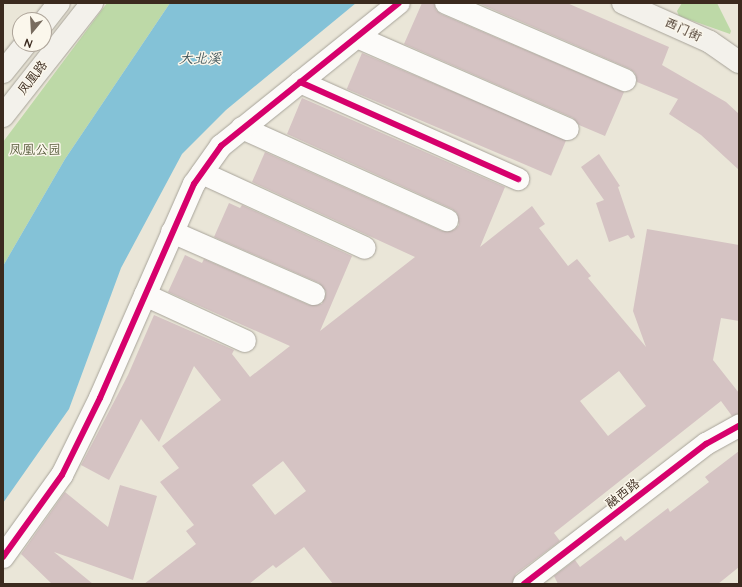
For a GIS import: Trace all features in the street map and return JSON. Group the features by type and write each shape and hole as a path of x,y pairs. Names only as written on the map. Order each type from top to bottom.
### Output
{"street":[{"path":"52,12 59,3"},
{"name":"凤凰路","path":"3,116 92,3"},
{"path":"3,557 62,474 100,398 194,184 221,146 399,3"},
{"path":"446,3 625,80"},
{"name":"西门街","path":"623,3 710,42 739,62"},
{"path":"358,37 568,129"},
{"name":"凤凰路","path":"3,72 19,52"},
{"path":"300,82 518,179"},
{"path":"242,128 447,220"},
{"path":"202,173 365,248"},
{"path":"172,232 314,294"},
{"path":"144,295 245,341"},
{"name":"融西路","path":"524,584 706,444 739,426"}],"green space":[{"name":"凤凰公园","path":"107,3 170,3 65,159 3,266 3,142"},
{"path":"682,3 717,3 731,31 730,34 679,16 677,11"}],"water":[{"name":"大北溪","path":"170,3 356,3 226,110 182,154 121,268 69,409 3,503 3,266 65,159"}],"building":[{"path":"422,3 434,3 436,10 441,14 624,92 605,136 579,125 573,118 404,44"},
{"path":"478,3 567,3 669,47 662,65 726,102 739,114 739,170 701,135 669,114 678,99 637,82 635,73 630,69"},
{"path":"362,53 566,140 551,176 347,89"},
{"path":"302,98 505,187 480,247 532,206 545,224 539,228 568,266 577,259 591,276 588,278 646,347 633,311 647,229 739,245 739,321 721,318 713,360 739,393 739,414 732,416 721,401 554,533 560,541 516,574 512,584 333,584 304,547 276,568 273,565 249,584 144,584 196,544 186,531 194,525 160,482 179,468 162,446 221,400 194,366 159,442 141,419 109,480 81,465 128,375 154,315 234,350 232,354 250,377 290,346 168,292 185,255 202,263 204,259 309,305 322,304 326,292 319,283 214,237 229,203 240,208 242,205 352,256 320,331 415,257 252,182 265,152 442,231 454,230 459,225 457,213 452,209 287,134","holes":["619,371 646,406 608,436 580,401","283,461 306,491 275,515 252,485"]},
{"path":"599,154 620,186 618,187 635,237 631,239 628,235 609,242 596,203 604,200 581,167"},
{"path":"739,451 739,567 718,584 558,584 554,576 575,560 580,567 621,536 625,541 668,508 670,512 709,482 705,477"},
{"path":"120,485 157,496 133,580 54,552 93,584 52,584 21,554 65,492 108,527"}],"cycle path":[{"path":"3,557 62,475 100,398 194,184 221,146 399,3"},
{"path":"300,82 518,179"},
{"path":"524,584 706,444 739,426"}]}
